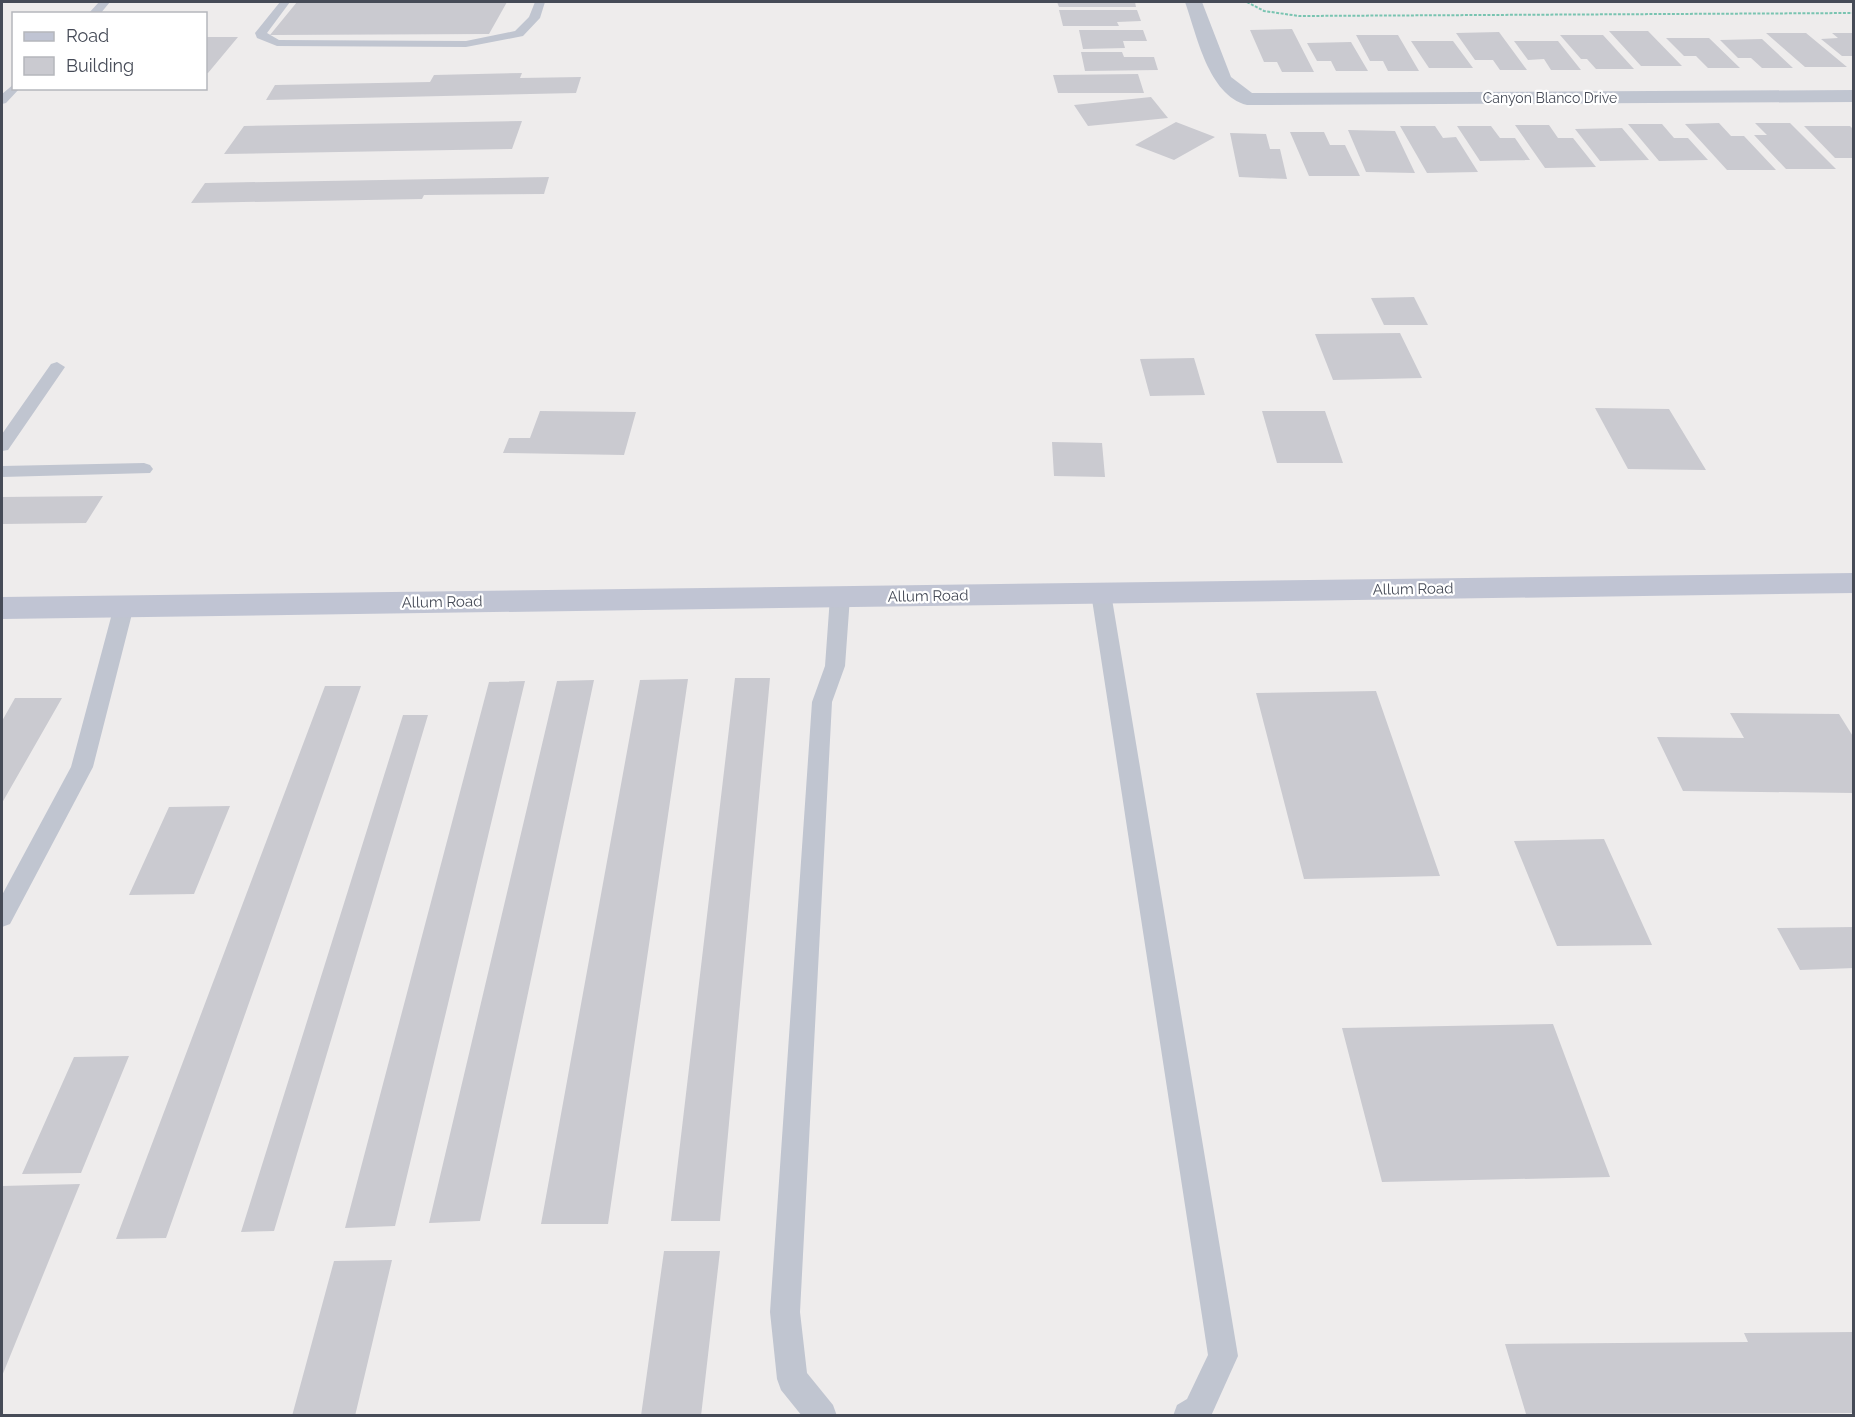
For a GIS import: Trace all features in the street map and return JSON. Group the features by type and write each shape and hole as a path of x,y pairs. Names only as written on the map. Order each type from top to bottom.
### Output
{"street":[{"name":"Canyon Blanco Drive","path":"1194,2 1223,80 1246,99 1854,96"},
{"name":"Allum Road","path":"2,608 1854,583"}],"lane":[{"path":"285,2 261,33 261,36 267,40 277,43 466,44 519,34 534,18 540,2"},
{"path":"2,446 57,367"},
{"path":"2,472 144,469"},
{"path":"1101,593 1223,1356 1198,1410 1188,1416"},
{"path":"822,1416 792,1379 785,1312 822,702 835,666 840,597"},
{"path":"2,917 82,767 124,606"}],"path":[{"path":"1247,2 1264,11 1299,16 1854,12"}],"building":[{"path":"297,2 507,2 489,34 270,35"},
{"path":"1057,2 1135,2 1136,7 1059,7"},
{"path":"1059,10 1137,10 1141,21 1117,22 1119,26 1063,26"},
{"path":"1292,29 1314,72 1282,72 1277,62 1264,62 1250,30"},
{"path":"1079,30 1143,30 1147,41 1123,41 1125,48 1083,49"},
{"path":"1609,31 1648,31 1682,66 1641,66"},
{"path":"1499,32 1527,70 1500,70 1493,60 1475,60 1456,33"},
{"path":"1766,33 1806,33 1847,67 1805,67"},
{"path":"1832,33 1854,33 1854,56 1842,56 1821,39 1838,38"},
{"path":"1356,35 1398,35 1419,71 1388,71 1383,61 1370,61"},
{"path":"1560,35 1603,35 1634,69 1596,69 1587,59 1581,59"},
{"path":"207,37 238,37 208,73"},
{"path":"1666,38 1709,38 1740,68 1708,68 1696,56 1684,56"},
{"path":"1762,39 1793,68 1762,68 1751,58 1738,58 1720,40"},
{"path":"1411,41 1453,41 1473,68 1429,68"},
{"path":"1514,41 1558,41 1581,70 1551,70 1544,59 1528,60"},
{"path":"1351,42 1368,71 1336,71 1331,61 1317,61 1307,43"},
{"path":"1081,52 1122,52 1124,57 1154,57 1158,70 1085,71"},
{"path":"522,73 520,78 581,77 576,93 266,100 275,85 430,82 434,75"},
{"path":"1138,74 1144,93 1058,93 1053,75"},
{"path":"1151,97 1168,118 1088,126 1074,105"},
{"path":"522,121 512,149 224,154 244,126"},
{"path":"1176,122 1215,137 1174,160 1135,145"},
{"path":"1719,123 1731,136 1744,136 1776,170 1727,170 1685,124"},
{"path":"1755,123 1790,123 1836,169 1786,169 1754,135 1767,135"},
{"path":"1628,124 1662,124 1674,138 1688,138 1708,160 1659,161"},
{"path":"1515,125 1549,125 1558,138 1573,138 1596,167 1545,168"},
{"path":"1400,126 1435,126 1443,138 1456,137 1478,172 1427,173"},
{"path":"1457,126 1491,126 1500,138 1515,138 1530,160 1480,161"},
{"path":"1804,126 1850,126 1854,130 1854,158 1835,158"},
{"path":"1622,128 1649,160 1600,161 1575,129"},
{"path":"1348,130 1395,131 1415,173 1366,172"},
{"path":"1290,132 1324,132 1330,145 1345,145 1360,176 1309,176"},
{"path":"1230,133 1266,134 1270,149 1280,149 1287,179 1239,177"},
{"path":"549,177 544,194 424,195 422,199 191,203 205,183"},
{"path":"1414,297 1428,325 1384,325 1371,298"},
{"path":"1400,333 1422,378 1333,380 1315,334"},
{"path":"1194,358 1205,395 1150,396 1140,359"},
{"path":"1595,408 1669,409 1706,470 1628,469"},
{"path":"540,411 636,412 624,455 503,453 509,438 530,438"},
{"path":"1262,411 1325,411 1343,463 1277,463"},
{"path":"1052,442 1102,443 1105,477 1054,476"},
{"path":"103,496 86,523 2,524 2,497"},
{"path":"735,678 770,678 720,1221 671,1221"},
{"path":"688,679 608,1224 541,1224 640,680"},
{"path":"594,680 480,1221 429,1223 557,681"},
{"path":"525,681 395,1226 345,1228 489,682"},
{"path":"325,686 361,686 166,1238 116,1239"},
{"path":"1376,691 1440,876 1304,879 1256,693"},
{"path":"15,698 62,698 2,803 2,721"},
{"path":"1730,713 1839,714 1854,738 1854,793 1683,791 1657,737 1744,738"},
{"path":"403,715 428,715 274,1231 241,1232"},
{"path":"230,806 194,894 129,895 169,807"},
{"path":"1604,839 1652,945 1557,946 1514,841"},
{"path":"1854,927 1854,968 1800,970 1777,928"},
{"path":"1553,1024 1610,1177 1382,1182 1342,1028"},
{"path":"129,1056 81,1173 22,1174 74,1057"},
{"path":"80,1184 2,1376 2,1186"},
{"path":"664,1251 720,1251 701,1416 641,1416"},
{"path":"392,1260 355,1416 292,1416 334,1261"},
{"path":"1854,1332 1854,1413 1526,1414 1505,1344 1748,1342 1744,1333"}]}
